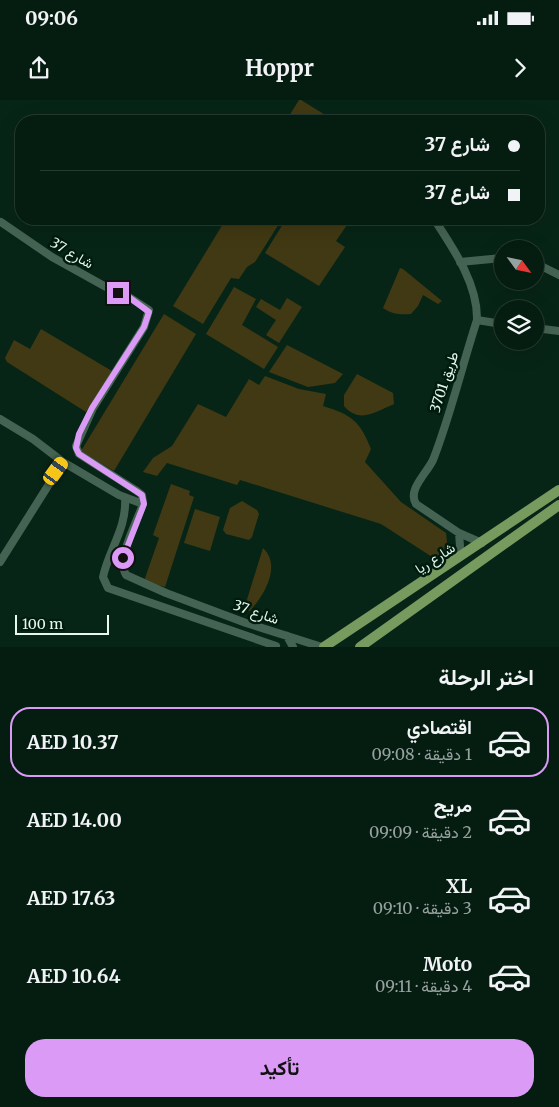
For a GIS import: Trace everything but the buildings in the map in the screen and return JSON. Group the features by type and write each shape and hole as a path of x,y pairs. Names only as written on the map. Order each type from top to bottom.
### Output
{"main road":[{"name":"شارع ريا","path":"323,647 457,560 559,490"},
{"name":"شارع ريا","path":"360,647 559,505"}],"street":[{"name":"شارع 37","path":"1,222 52,257 115,292 126,295 149,310 144,327 86,420 76,448 79,454 140,493 144,504 123,558 123,570 126,575 166,593 323,647"},
{"name":"طريق 3701","path":"438,225 460,262 476,300 477,320 433,459 412,496 416,504 459,533 482,543"},
{"path":"460,262 494,259"},
{"path":"544,268 559,275"},
{"path":"477,320 494,323"},
{"path":"544,329 559,330"},
{"path":"0,419 33,439 63,462 125,498 144,504"},
{"path":"0,562 63,462"},
{"path":"125,498 122,529 103,577 108,588 275,646"},
{"path":"457,560 460,546 459,533"},
{"name":"شارع 37","path":"275,646 284,635"},
{"name":"شارع 37","path":"284,635 293,647"}],"shaded area":[{"path":"299,100 301,100 325,115 290,115"},
{"path":"222,225 278,225 255,262 247,267 239,279 231,278 203,324 173,306"},
{"path":"282,225 347,225 336,241 345,247 319,286 265,253"},
{"path":"400,268 442,301 438,304 423,295 418,306 411,314 396,314 383,308"},
{"path":"234,287 256,299 242,325 278,347 264,369 206,334"},
{"path":"287,298 302,307 279,343 266,335 276,320 256,307 261,299 280,310"},
{"path":"164,314 196,334 114,471 81,451"},
{"path":"41,329 112,371 86,412 7,362 5,358 14,340 30,349"},
{"path":"287,345 343,374 335,383 308,387 269,372"},
{"path":"357,374 393,393 394,404 368,415 356,414 350,411 344,406 344,395"},
{"path":"265,376 299,389 326,394 323,406 348,416 359,425 371,449 365,462 401,502 446,533 448,552 440,562 381,524 240,480 237,485 167,463 157,476 143,472 153,458 172,446 198,404 226,417 249,379 259,385"},
{"path":"171,484 190,491 189,495 194,497 165,587 144,581 159,538 153,535"},
{"path":"242,501 257,510 259,514 252,537 249,540 226,534 223,530 230,508"},
{"path":"195,509 220,517 210,551 184,543"},
{"path":"263,548 271,563 271,572 261,597 250,611 244,609"}],"route":[{"path":"118,293 126,295 132,301 148,308 149,312 144,327 92,408 79,434 76,448 79,454 142,495 144,504 123,558"}]}
